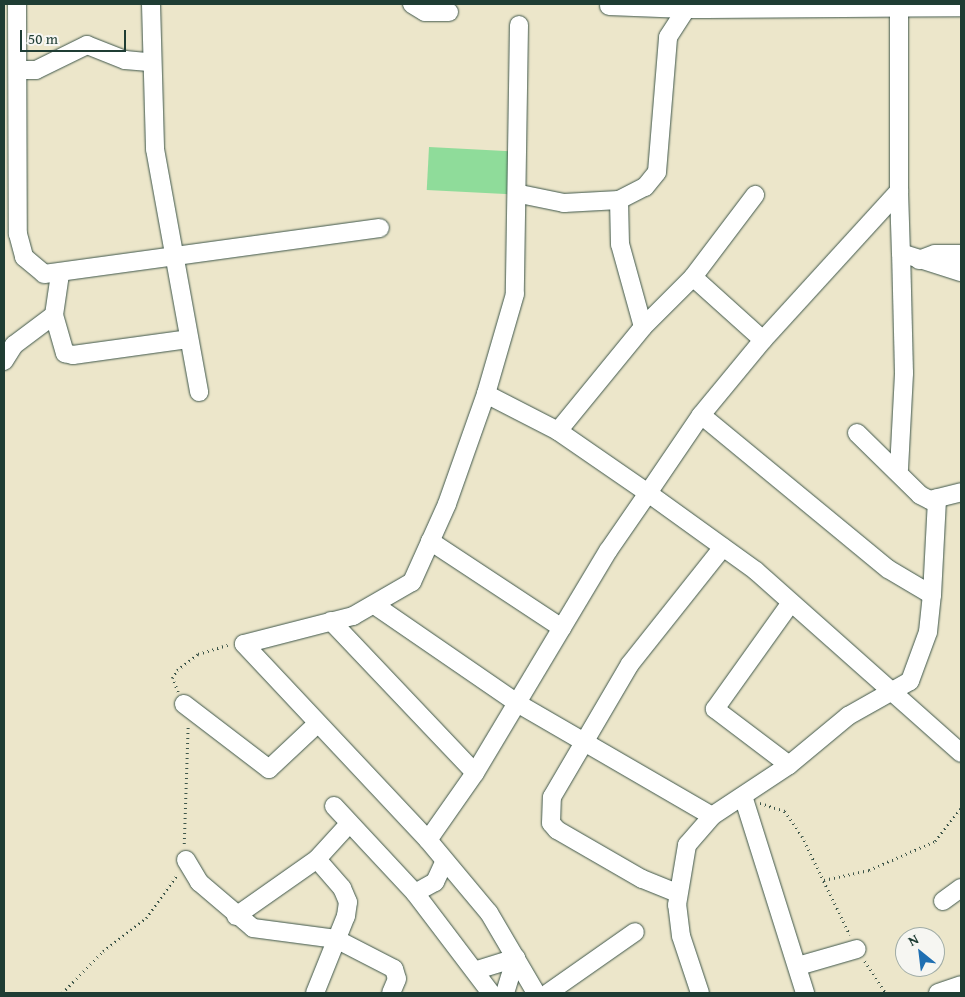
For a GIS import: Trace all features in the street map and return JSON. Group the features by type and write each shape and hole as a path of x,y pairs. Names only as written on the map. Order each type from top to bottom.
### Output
{"street":[{"path":"17,4 19,70 18,234 24,257 44,274 60,274 380,228"},
{"path":"151,4 149,62 155,149 173,257 199,392"},
{"path":"412,4 425,12 449,12"},
{"path":"609,6 686,9 706,6 961,7"},
{"path":"899,7 899,191 904,373 899,469"},
{"path":"520,194 564,203 619,200 640,192 656,172 664,55 668,37 686,9"},
{"path":"520,25 520,194 515,294 486,394 430,541 412,582 376,606 331,621 244,644 446,861 488,913 536,993"},
{"path":"19,70 36,70 87,45 126,60 149,62"},
{"path":"428,840 475,773 562,628 648,493 701,416 764,340 899,191"},
{"path":"558,431 643,327 693,277 755,195"},
{"path":"619,200 620,244 643,327"},
{"path":"901,253 961,272"},
{"path":"919,260 935,254 961,254"},
{"path":"60,274 54,315 65,353 73,355 188,339"},
{"path":"693,277 764,340"},
{"path":"4,361 14,345 54,315"},
{"path":"486,394 558,431 723,547 894,690 961,753"},
{"path":"701,416 888,569 932,595"},
{"path":"857,433 899,469 920,495 937,498 961,492"},
{"path":"700,993 681,936 677,893 687,845 712,816 745,801 848,716 894,690 917,671 932,595 937,498"},
{"path":"430,541 562,628"},
{"path":"677,893 620,867 552,823 552,797 630,664 723,547"},
{"path":"789,765 715,709 790,604"},
{"path":"376,606 517,703 712,816"},
{"path":"331,621 475,773"},
{"path":"184,704 269,769 317,724"},
{"path":"745,801 805,993"},
{"path":"334,806 415,893 476,970 491,993"},
{"path":"236,916 317,859 350,824"},
{"path":"315,993 348,902 342,888 317,859"},
{"path":"186,860 199,882 236,916 269,932 336,939 394,969 397,979 392,993"},
{"path":"415,893 435,882 446,861"},
{"path":"943,901 961,888"},
{"path":"548,993 635,932"},
{"path":"798,966 857,949"},
{"path":"476,970 516,958"},
{"path":"505,993 516,958"},
{"path":"938,993 961,985"}],"path":[{"path":"62,993 103,951 146,918 186,860 182,825 188,720 184,704 172,678 177,670 198,654 244,644"},
{"path":"745,801 764,802 785,811 824,880 857,949 886,993"},
{"path":"824,880 869,870 935,841 961,808"}],"green space":[{"path":"429,147 518,152 516,195 427,190"}]}
